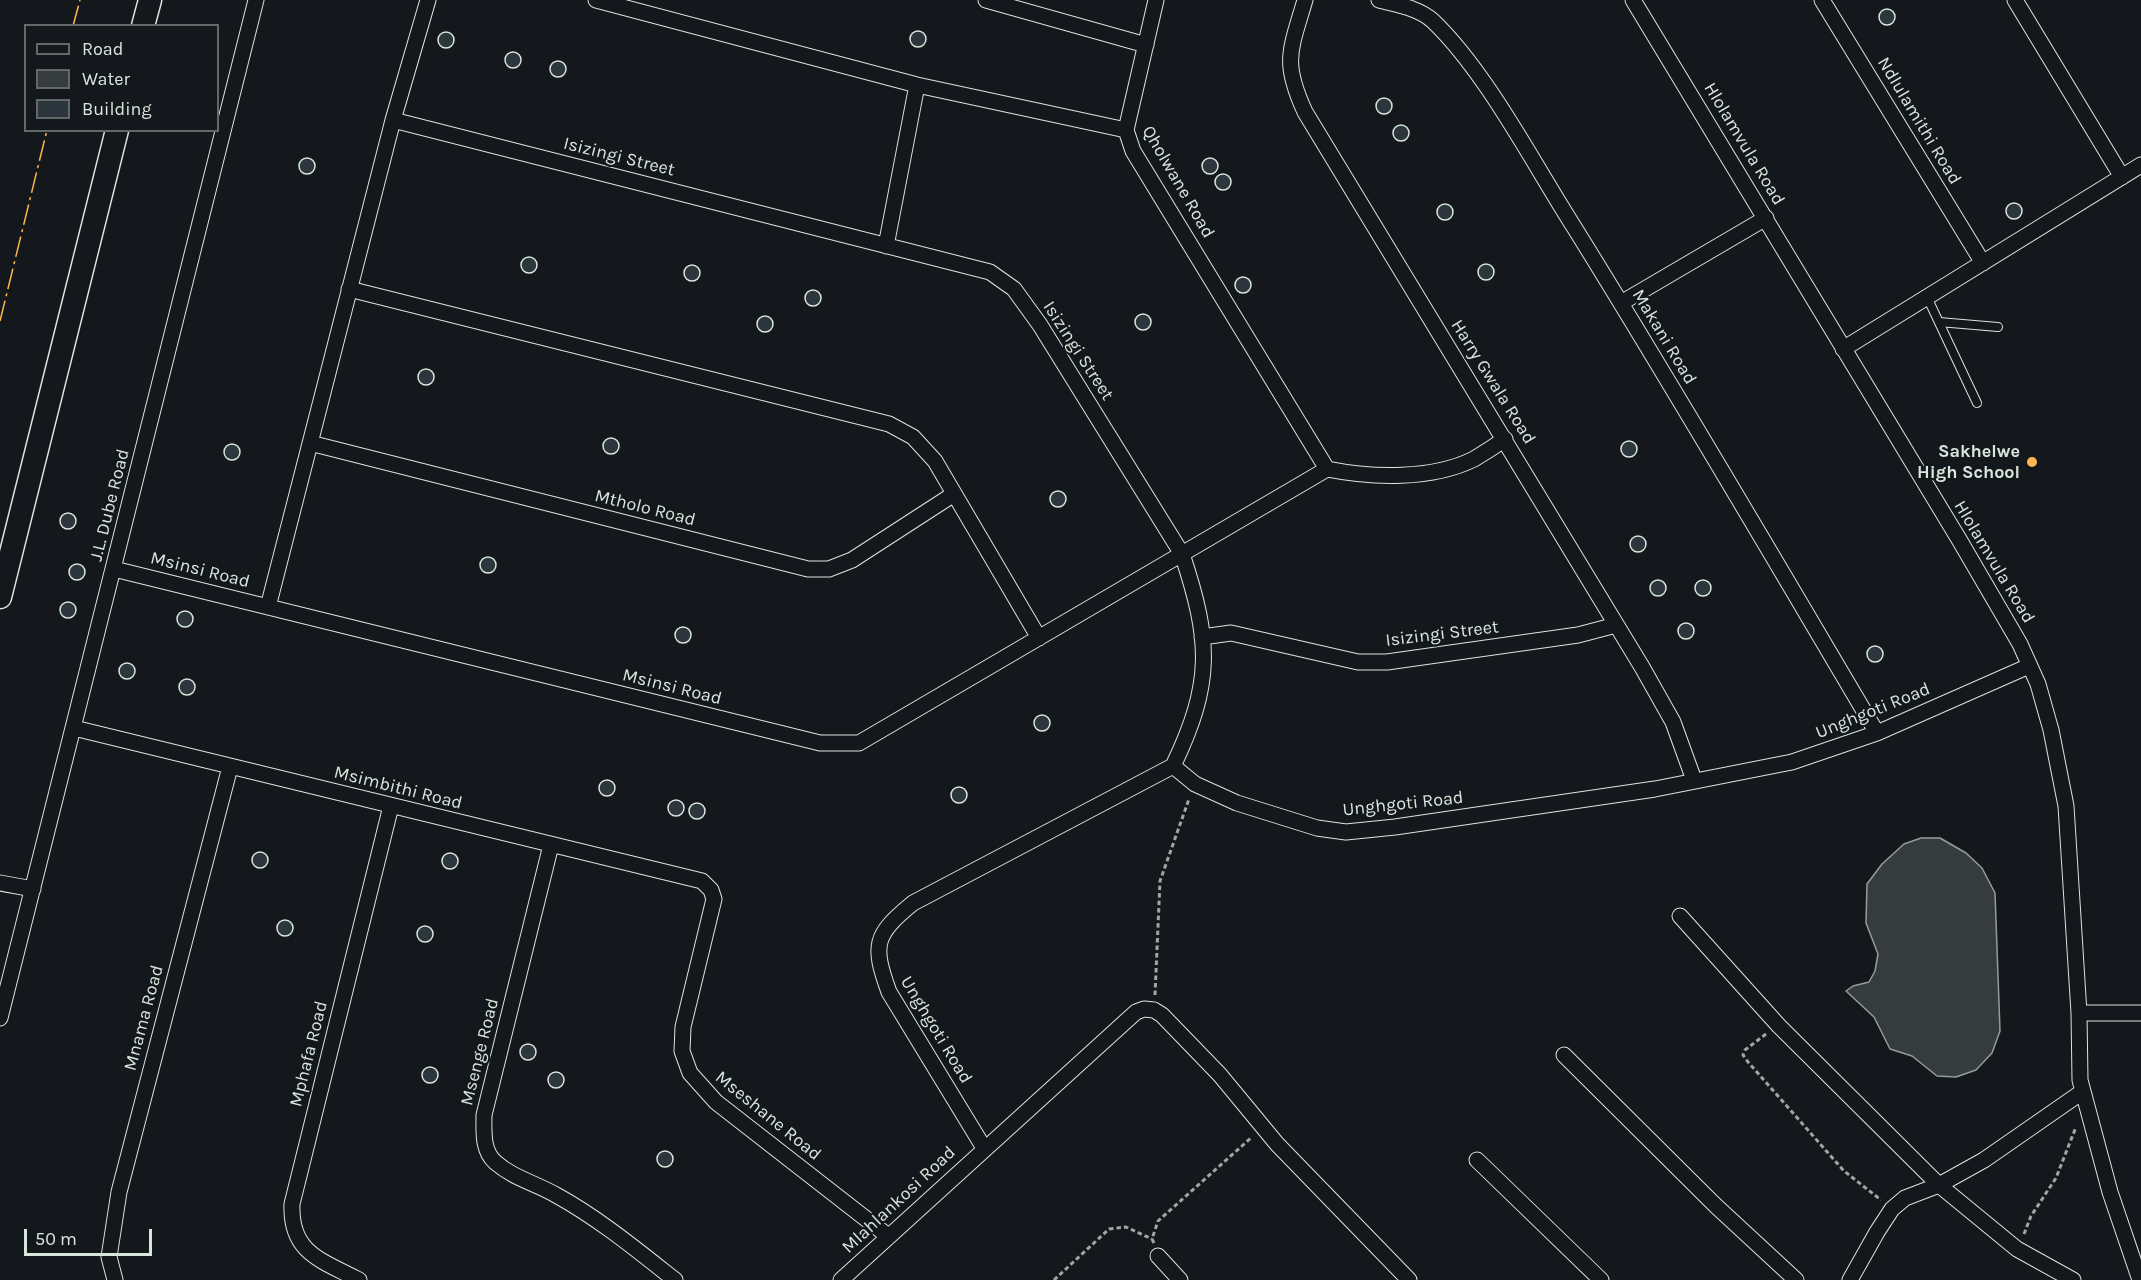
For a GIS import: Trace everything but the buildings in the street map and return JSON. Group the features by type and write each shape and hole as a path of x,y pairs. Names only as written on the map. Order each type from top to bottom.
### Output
{"street":[{"path":"144,24 150,0"},
{"name":"J.L. Dube Road","path":"0,1018 255,0"},
{"path":"268,607 393,120 428,0"},
{"name":"Qholwane Road","path":"596,0 917,85 1125,130 1133,151 1327,469"},
{"path":"986,0 1146,45"},
{"path":"1125,130 1156,0"},
{"name":"Harry Gwala Road","path":"1305,0 1289,65 1300,102 1505,439 1673,722 1694,780"},
{"name":"Makani Road","path":"1379,0 1411,8 1431,19 1450,39 1482,81 1621,303 1877,733"},
{"name":"Hlolamvula Road","path":"1633,0 2020,644 2030,666 2051,730 2066,806 2079,1013 2078,1056 2082,1092 2140,1280"},
{"name":"Ndlulamithi Road","path":"1822,0 1983,263"},
{"path":"2015,0 2122,177"},
{"path":"886,246 917,85"},
{"name":"Isizingi Street","path":"393,120 990,272 1014,289 1041,324 1182,554 1196,595 1202,637 1231,633 1358,662 1387,662 1578,635 1616,625"},
{"path":"0,597 116,132"},
{"path":"1843,349 2141,165"},
{"path":"1621,303 1766,218"},
{"path":"349,289 889,424 913,437 935,461 1039,638"},
{"path":"1327,469 1351,473 1388,474 1437,471 1472,460 1505,439"},
{"name":"Mtholo Road","path":"310,443 808,569 829,569 852,560 954,494"},
{"name":"Msinsi Road","path":"114,569 820,743 844,745 859,743 1327,469"},
{"path":"1173,766 1190,731 1201,697 1204,670 1202,637"},
{"name":"Unghgoti Road","path":"984,1148 889,992 880,967 879,945 888,924 913,903 1173,766 1196,784 1237,803 1317,828 1346,832 1395,827 1655,789 1791,762 1877,733 2030,666"},
{"name":"Msimbithi Road","path":"74,728 702,881 711,890"},
{"name":"Mnama Road","path":"115,1280 109,1257 119,1192 230,767"},
{"name":"Mphafa Road","path":"358,1280 310,1253 299,1241 291,1225 292,1204 391,806"},
{"name":"Msenge Road","path":"551,845 484,1115 484,1141 494,1161 517,1177 555,1194 591,1217 675,1280"},
{"path":"0,883 33,889"},
{"name":"Mseshane Road","path":"711,890 714,899 683,1027 682,1051 690,1073 716,1102 888,1236"},
{"path":"1680,916 1779,1026 1940,1185 2017,1249 2073,1280"},
{"name":"Mlahlankosi Road","path":"841,1280 1136,1012 1144,1009 1154,1010"},
{"path":"1154,1010 1202,1055 1263,1128 1409,1280"},
{"path":"2079,1013 2141,1013"},
{"path":"1564,1055 1716,1206 1796,1280"},
{"path":"1850,1280 1892,1209 1905,1198 1940,1185 1984,1160 2082,1092"},
{"path":"1477,1160 1601,1280"},
{"path":"1158,1256 1180,1280"}],"lane":[{"path":"1928,297 1977,403"},
{"path":"1939,322 1998,327"}],"path":[{"path":"1154,1010 1160,881 1196,784"},
{"path":"1779,1026 1745,1050 1743,1055 1844,1171 1892,1209"},
{"path":"2017,1249 2031,1216 2056,1178 2076,1128 2087,1112"},
{"path":"1158,1256 1152,1239 1158,1221 1263,1128"},
{"path":"1054,1280 1109,1229 1126,1227 1152,1239"}],"water":[{"path":"1921,838 1940,838 1966,853 1982,868 1995,893 2000,1031 1992,1053 1976,1070 1956,1077 1937,1076 1912,1056 1890,1049 1874,1017 1846,991 1853,986 1869,982 1875,971 1878,954 1866,923 1867,884 1882,864 1904,844"}],"power":[{"path":"74,24 80,0"},
{"path":"0,321 47,132"}],"place":[{"name":"Sakhelwe High School","path":"2032,462"}]}
